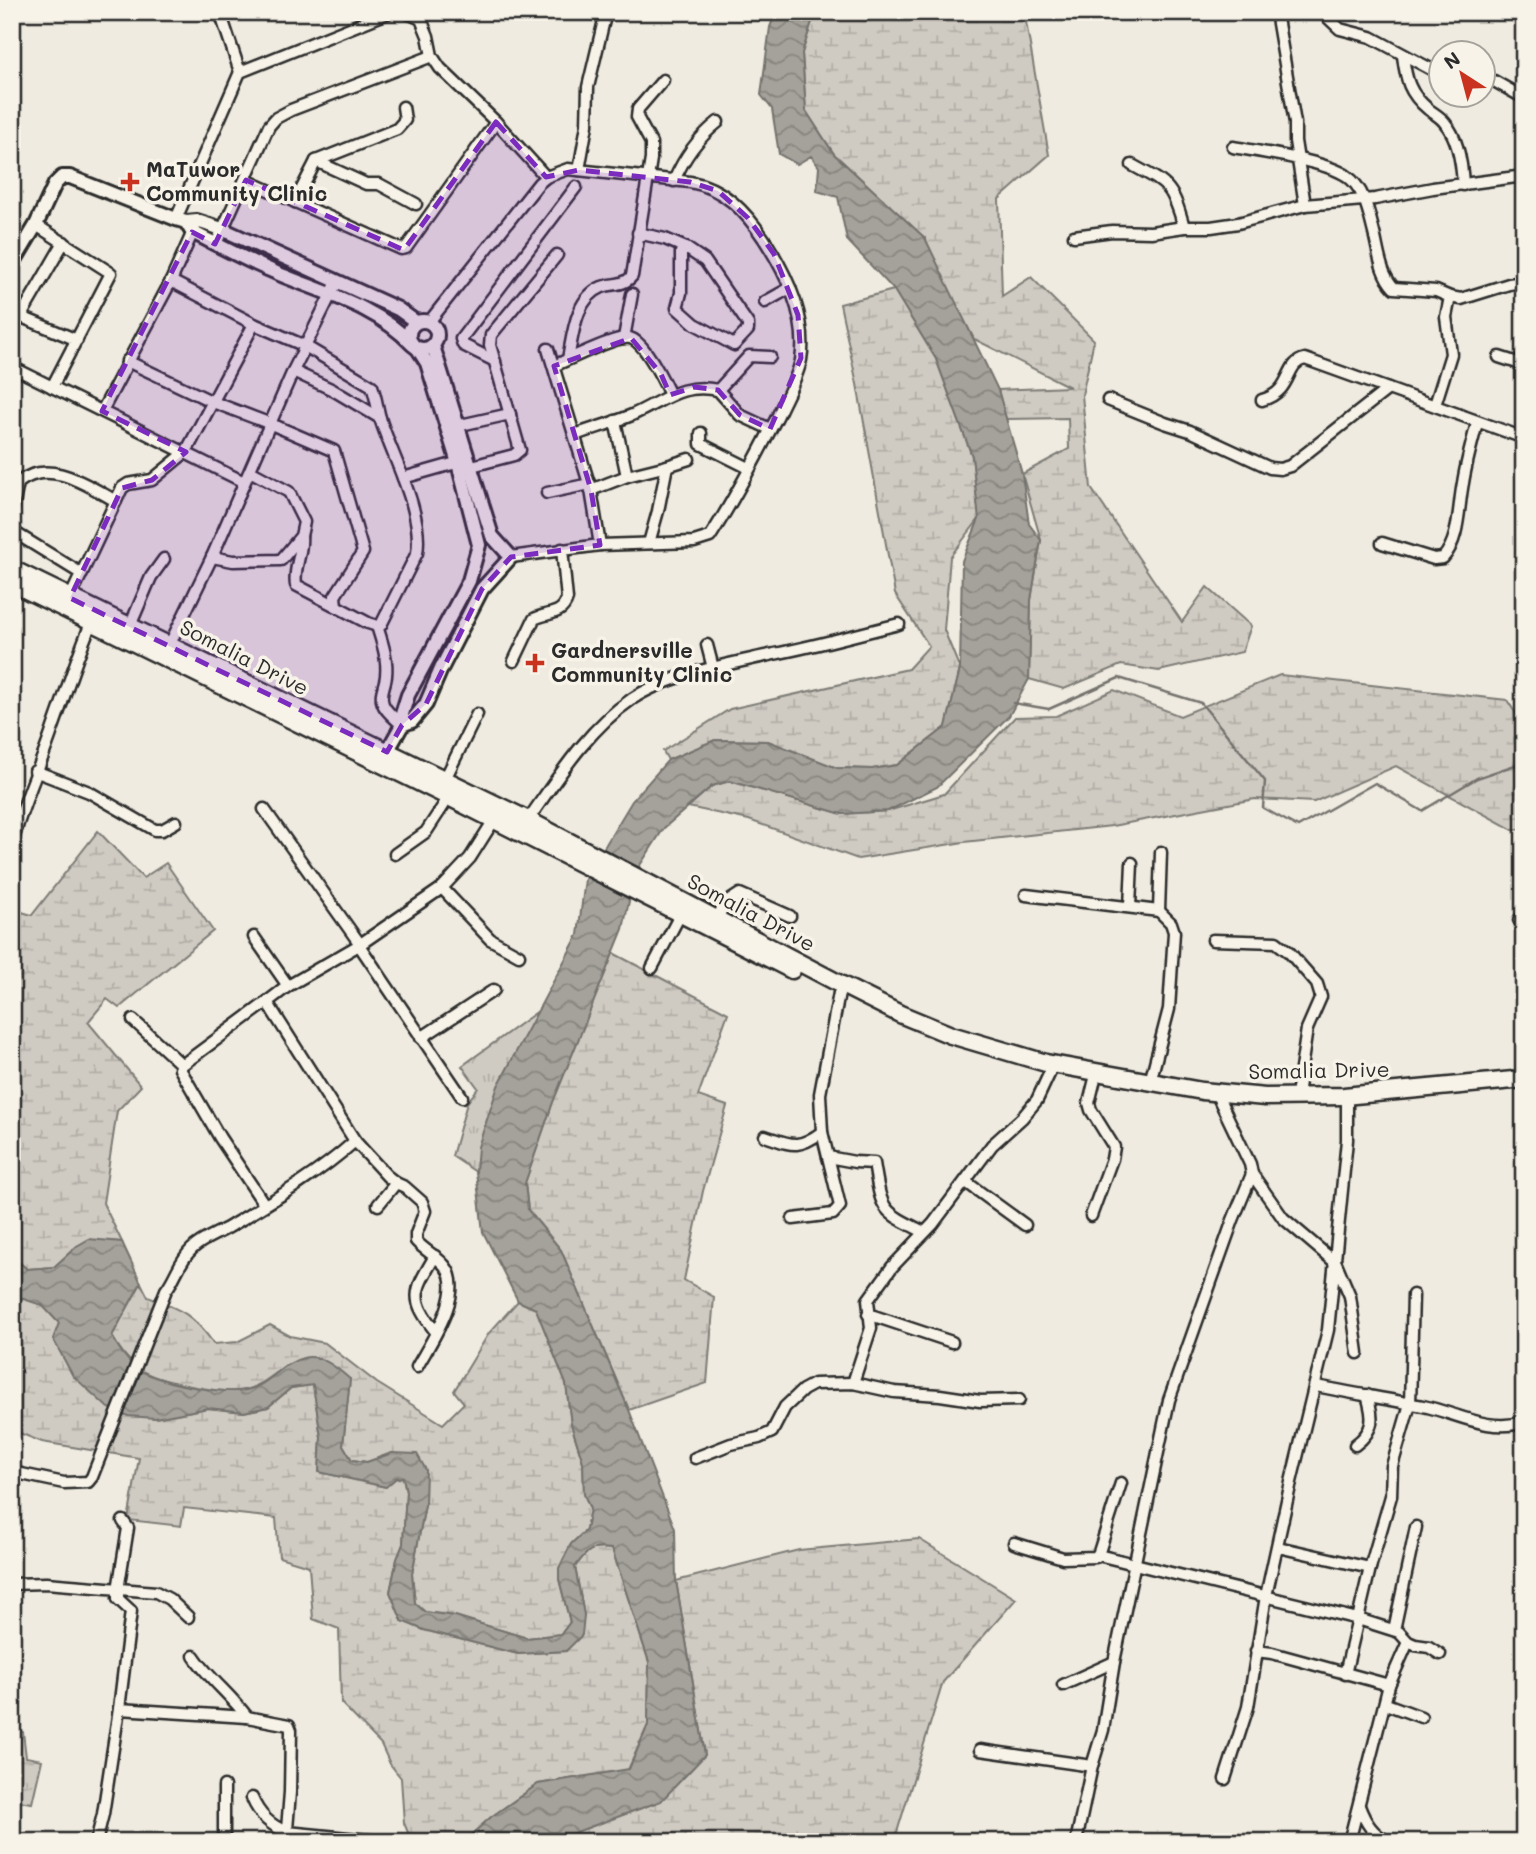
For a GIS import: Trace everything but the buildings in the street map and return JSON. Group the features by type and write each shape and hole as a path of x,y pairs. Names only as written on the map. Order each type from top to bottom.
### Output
{"main road":[{"name":"Somalia Drive","path":"12,569 130,626 167,650"},
{"name":"Somalia Drive","path":"12,583 92,621 167,650 384,758 494,820 716,919 876,1003 951,1035 1046,1063 1219,1095 1343,1096 1524,1079"},
{"name":"Somalia Drive","path":"384,758 445,779 528,820 583,858"},
{"name":"Somalia Drive","path":"645,889 680,915 892,1019 944,1040 1022,1064 1095,1079 1219,1095 1347,1102 1524,1087"}],"street":[{"path":"240,72 390,12"},
{"path":"405,12 419,16 428,36 432,57 440,68 496,122 546,177"},
{"path":"579,170 587,125 588,87 606,12"},
{"path":"1276,12 1295,123 1305,205"},
{"path":"1322,12 1339,29 1371,37 1428,68"},
{"path":"102,411 171,281 240,72 222,13"},
{"path":"1403,56 1406,83 1421,103 1444,121 1450,130 1457,149 1463,185"},
{"path":"216,244 269,126 276,118 432,57"},
{"path":"568,359 578,313 593,292 602,287 626,282 632,276 651,159 651,143 637,117 638,109 663,80"},
{"path":"1498,83 1524,98"},
{"path":"295,202 316,161 397,129 405,120 403,107"},
{"path":"246,180 401,249 406,248 496,122"},
{"path":"674,181 688,153 718,122"},
{"path":"1233,147 1298,159 1348,177 1366,200 1382,269 1391,286 1398,289 1436,291 1450,297 1468,297 1524,282"},
{"path":"316,161 366,184 379,184 415,204"},
{"path":"1132,165 1164,183 1171,190 1184,228"},
{"path":"402,725 412,721 426,704 440,669 482,589 511,557 600,545 694,542 710,537 771,429 801,358 798,315 790,288 774,254 744,212 718,191 706,185 579,170 559,171 546,177 423,322 409,330 409,340 427,363 492,536 511,557"},
{"path":"1074,236 1112,231 1151,232 1211,227 1238,223 1305,205 1366,200 1524,176"},
{"path":"12,265 36,225 55,184 62,177 70,177 188,224 222,229 334,288 389,323 415,346 426,349 433,345"},
{"path":"495,361 463,345 461,339 576,187"},
{"path":"188,224 216,244 270,271 398,309 437,333 433,345 456,426 479,545 468,581 405,705 402,725 384,758"},
{"path":"36,225 111,272 52,387"},
{"path":"638,233 665,239 686,248 705,261 748,324 748,330 734,345"},
{"path":"64,242 17,314 76,340"},
{"path":"686,248 681,252 681,293 677,308 695,324 749,356 770,357"},
{"path":"403,478 464,463 514,455 520,450 490,345 491,335 557,255"},
{"path":"171,281 254,324 305,346 372,386 418,532 417,553 381,625 377,626"},
{"path":"167,650 212,557 293,371 334,288"},
{"path":"765,302 790,288"},
{"path":"624,338 632,294"},
{"path":"1434,405 1451,354 1446,317 1450,297"},
{"path":"70,598 122,488 128,484 152,480 186,452 254,324"},
{"path":"554,366 624,338 631,338 661,374 670,395"},
{"path":"548,349 590,487 600,545"},
{"path":"718,390 749,356"},
{"path":"1499,356 1524,365"},
{"path":"1262,401 1281,390 1293,365 1301,359 1524,438"},
{"path":"127,361 213,402 329,449 336,455 362,552 335,596 336,606"},
{"path":"12,367 244,482"},
{"path":"293,371 333,390 380,418"},
{"path":"575,435 694,387 718,390 740,415 771,429"},
{"path":"1108,400 1165,424 1191,431 1270,468 1280,469 1290,466 1388,389"},
{"path":"456,426 510,414"},
{"path":"615,421 627,476"},
{"path":"1382,543 1434,559 1443,558 1447,553 1458,523 1462,484 1477,423"},
{"path":"701,433 701,444 749,468"},
{"path":"547,493 590,487 689,459"},
{"path":"649,543 667,466"},
{"path":"212,557 233,561 281,560 300,536 304,522 289,492 250,471"},
{"path":"12,513 18,482 28,477 51,473 73,478 116,501"},
{"path":"12,531 82,574"},
{"path":"300,536 302,547 295,577 296,584 377,626 386,654 382,701 384,708 402,725"},
{"path":"479,545 492,536"},
{"path":"514,661 534,619 565,607 567,599 562,549"},
{"path":"130,626 151,577 164,559"},
{"path":"468,581 482,589"},
{"path":"12,845 35,771 92,621"},
{"path":"528,820 592,735 634,698 662,685 713,668 899,624"},
{"path":"707,645 713,668"},
{"path":"426,662 440,669"},
{"path":"445,779 477,714"},
{"path":"35,771 89,792 155,830 162,830 176,822"},
{"path":"395,854 426,832 449,797"},
{"path":"264,809 360,944 462,1097"},
{"path":"181,1065 288,986 360,944 442,888 470,858 494,820"},
{"path":"1158,911 1161,852"},
{"path":"1130,907 1132,863"},
{"path":"442,888 490,939 519,955"},
{"path":"716,919 726,903 740,894 790,916"},
{"path":"1026,895 1158,911 1171,923 1174,932 1170,1009 1150,1082"},
{"path":"652,968 680,915"},
{"path":"254,937 288,986"},
{"path":"1213,940 1276,942 1289,952 1317,984 1321,997 1307,1029 1297,1096"},
{"path":"421,1038 494,990"},
{"path":"793,1219 838,1211 839,1200 822,1132 821,1080 839,993"},
{"path":"267,1002 355,1141 396,1183 422,1202 425,1211 416,1241 448,1268 453,1285 452,1296 417,1367"},
{"path":"133,1020 181,1065 181,1073 264,1204"},
{"path":"853,1383 871,1328 868,1300 882,1278 933,1224 992,1145 1023,1118 1037,1100 1051,1070"},
{"path":"1091,1216 1114,1147 1089,1103 1095,1079"},
{"path":"1219,1095 1252,1174 1283,1218 1336,1264 1350,1296 1358,1353"},
{"path":"1225,1779 1248,1707 1266,1596 1328,1330 1347,1140 1347,1102"},
{"path":"765,1136 794,1146 809,1141 822,1132"},
{"path":"13,1475 64,1483 88,1482 92,1478 177,1268 193,1248 316,1172 355,1141"},
{"path":"828,1157 874,1163 883,1206 894,1217 924,1232"},
{"path":"1076,1842 1092,1766 1103,1730 1114,1662 1169,1400 1252,1174"},
{"path":"966,1182 1025,1225"},
{"path":"378,1205 396,1183"},
{"path":"435,1256 417,1294 417,1303 436,1332"},
{"path":"1345,1674 1370,1568 1391,1496 1392,1466 1410,1404 1413,1296"},
{"path":"869,1314 952,1342"},
{"path":"695,1458 772,1432 785,1407 808,1387 825,1383 853,1383 894,1392 980,1401 1020,1400"},
{"path":"1316,1386 1410,1404 1490,1425 1524,1422"},
{"path":"1355,1444 1365,1437 1371,1427 1371,1408 1367,1395"},
{"path":"1098,1555 1121,1483"},
{"path":"96,1842 103,1814 119,1709 131,1611 118,1599 128,1528 123,1521"},
{"path":"1394,1630 1416,1527"},
{"path":"1014,1543 1063,1558 1098,1555 1358,1619 1399,1632 1408,1642 1429,1647 1440,1654"},
{"path":"1278,1547 1370,1568"},
{"path":"12,1584 46,1583 156,1592 169,1599 188,1618"},
{"path":"1349,1842 1389,1685 1408,1642"},
{"path":"1256,1651 1389,1685"},
{"path":"194,1657 247,1717"},
{"path":"1063,1685 1114,1662"},
{"path":"1386,1704 1421,1717"},
{"path":"119,1709 285,1722 291,1730 287,1837"},
{"path":"980,1750 1092,1766"},
{"path":"224,1842 225,1786"},
{"path":"251,1798 261,1815 287,1837 379,1841"},
{"path":"1359,1805 1372,1831 1389,1842"}],"highlighted area":[{"path":"496,122 546,177 579,170 690,182 718,191 748,218 774,254 798,315 801,358 770,429 740,415 718,390 694,387 670,395 661,374 631,338 554,366 591,490 600,545 511,557 482,589 426,704 402,725 387,752 70,598 122,488 152,480 186,452 102,411 192,232 215,244 246,180 404,250"}],"green space":[{"path":"815,12 931,12 931,17 1025,16 1049,155 999,199 1002,296 1031,277 1094,340 1082,395 1091,488 1182,622 1207,587 1251,626 1242,652 1159,671 1121,665 1064,689 1029,679 1031,600 1041,540 1022,474 1069,449 1068,418 1006,419 998,390 1070,387 974,339 925,238 834,154 806,111 802,53"},
{"path":"894,290 936,359 972,456 979,519 950,557 944,630 960,669 946,727 897,765 872,769 837,768 768,741 715,740 668,760 663,751 730,709 908,669 929,646 895,594 840,304"},
{"path":"1280,675 1507,700 1524,726 1524,829 1513,830 1396,766 1314,802 1255,799 1112,826 964,842 858,859 749,820 688,807 712,786 730,781 842,814 888,811 944,794 1015,717 1056,716 1114,690 1180,716"},
{"path":"98,831 143,878 166,863 213,931 119,1008 107,999 88,1022 141,1086 117,1111 103,1203 122,1242 89,1240 77,1246 54,1267 27,1269 12,1256 12,909 32,915"},
{"path":"613,953 728,1013 698,1096 727,1106 703,1191 684,1280 714,1297 707,1383 629,1410 561,1250 528,1210 525,1183 553,1102"},
{"path":"538,1011 499,1088 484,1129 476,1172 452,1156 467,1103 478,1088 462,1066"},
{"path":"141,1283 148,1297 186,1314 214,1344 237,1342 270,1325 290,1336 325,1343 377,1383 443,1424 464,1403 454,1391 489,1333 518,1301 536,1309 566,1384 571,1424 583,1462 584,1494 590,1509 586,1530 571,1544 559,1579 570,1622 561,1634 527,1638 455,1616 425,1612 415,1603 412,1574 425,1505 392,1453 367,1462 352,1460 343,1445 350,1379 287,1365 256,1386 245,1390 223,1391 190,1386 147,1374 127,1358 112,1336"},
{"path":"12,1295 42,1305 59,1323 54,1339 73,1376 155,1418 208,1408 244,1412 268,1407 291,1388 313,1385 321,1437 319,1472 385,1487 396,1478 403,1477 406,1491 403,1544 390,1592 402,1621 424,1630 518,1654 566,1651 584,1615 575,1567 590,1550 612,1549 649,1662 648,1725 628,1770 538,1784 491,1817 463,1842 412,1842 404,1823 401,1778 390,1764 381,1744 341,1703 339,1629 313,1619 309,1566 279,1557 276,1518 184,1508 181,1526 128,1520 139,1458 42,1442 12,1430"},
{"path":"919,1539 1016,1599 943,1682 894,1842 549,1842 661,1801 705,1755 676,1581 799,1550"},
{"path":"12,1730 23,1732 26,1757 42,1760 32,1803 12,1800"}],"water":[{"path":"776,12 815,12 802,53 806,111 834,154 925,238 998,390 1022,474 1029,524 1041,540 1031,600 1029,679 1009,716 937,787 888,811 842,814 730,781 712,786 664,828 635,873 623,929 553,1102 525,1183 528,1210 561,1250 629,1410 675,1529 676,1581 705,1755 661,1801 549,1842 463,1842 491,1817 538,1784 629,1769 648,1725 649,1662 612,1549 590,1550 575,1567 584,1615 582,1635 566,1651 518,1654 424,1630 402,1621 390,1592 403,1544 406,1491 403,1477 396,1478 386,1487 319,1472 321,1437 313,1385 291,1388 268,1407 244,1412 208,1408 155,1418 128,1416 107,1407 73,1376 53,1339 59,1323 42,1305 12,1295 12,1256 27,1269 54,1267 89,1239 122,1242 141,1283 112,1336 133,1365 154,1377 200,1388 233,1391 258,1386 303,1358 316,1358 335,1367 350,1379 343,1445 352,1460 367,1462 392,1453 417,1454 426,1470 425,1505 412,1574 415,1603 425,1612 455,1616 527,1638 561,1634 570,1622 559,1579 559,1568 571,1544 586,1530 590,1509 584,1494 583,1462 571,1424 566,1384 536,1309 518,1301 483,1232 476,1172 478,1147 498,1086 578,935 585,879 632,801 668,760 715,740 768,741 837,768 872,769 897,765 946,727 960,669 962,561 979,519 972,456 936,359 894,290 847,240 838,197 817,191 819,167 811,156 797,164 779,154 772,109 761,95 770,27"}],"waterway":[{"path":"1013,703 1049,709 1119,678 1201,703 1265,781 1263,808 1298,827 1375,783 1422,811 1477,778 1524,762"}],"place":[{"name":"MaTuwor Community Clinic","path":"130,182"},
{"name":"Gardnersville Community Clinic","path":"535,663"}]}
